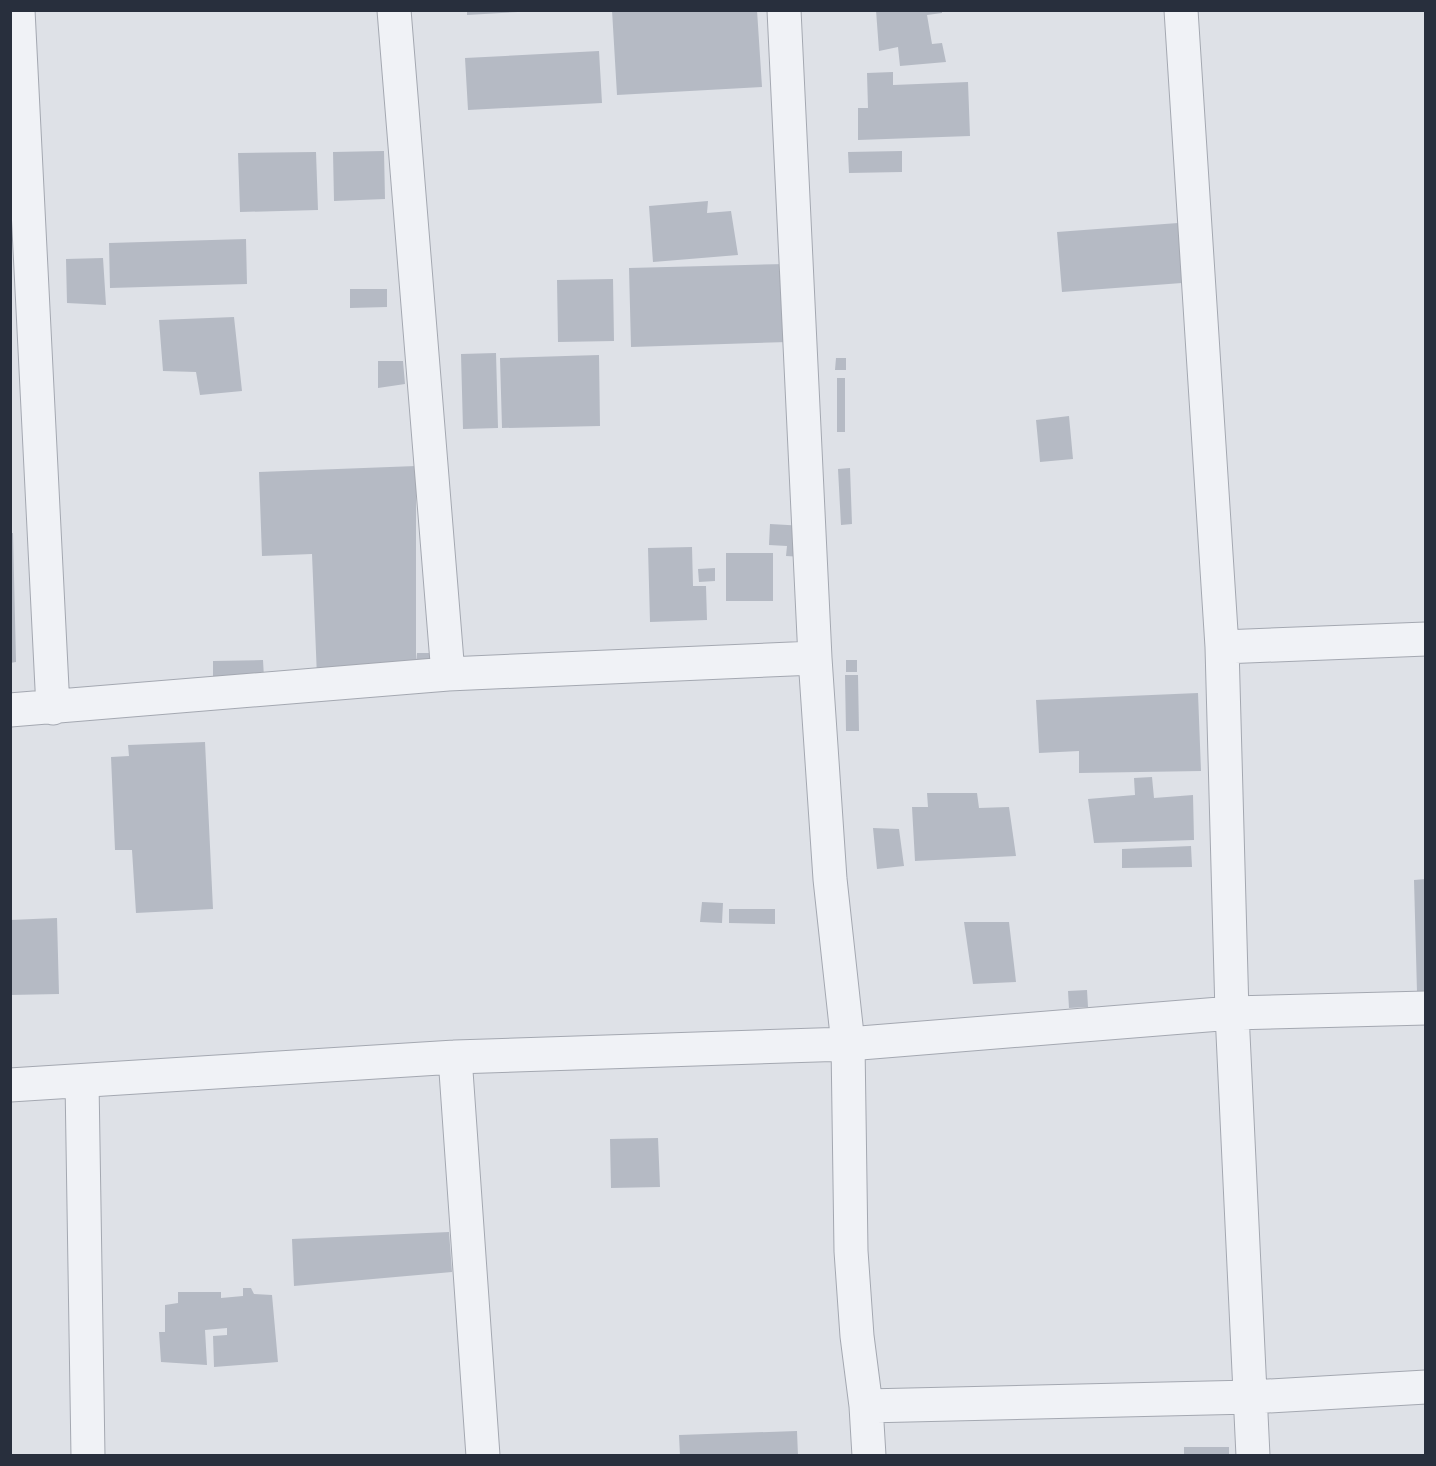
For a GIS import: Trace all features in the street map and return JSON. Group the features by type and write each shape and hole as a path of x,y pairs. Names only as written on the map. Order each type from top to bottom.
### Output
{"street":[{"path":"18,10 53,708"},
{"path":"394,10 448,674"},
{"path":"784,10 815,658 830,879 848,1044 851,1251 856,1336 866,1406 869,1455"},
{"path":"1181,10 1222,647 1232,1013 1253,1455"},
{"path":"1222,647 1425,639"},
{"path":"10,710 448,674 815,658"},
{"path":"10,1085 455,1057 848,1044 1232,1013 1425,1008"},
{"path":"455,1057 483,1455"},
{"path":"82,1081 88,1455"},
{"path":"866,1406 1251,1397 1425,1387"}],"building":[{"path":"467,10 518,10 518,12 467,15"},
{"path":"612,10 757,10 762,87 617,95"},
{"path":"876,10 942,10 942,13 927,15 932,44 942,43 946,62 900,66 898,47 879,51"},
{"path":"599,51 602,103 468,110 465,58"},
{"path":"893,72 893,85 968,82 970,136 858,140 858,108 868,108 867,73"},
{"path":"384,151 385,199 334,201 333,152"},
{"path":"902,151 902,172 849,173 848,152"},
{"path":"316,152 318,210 240,212 238,153"},
{"path":"708,201 707,213 731,211 738,255 653,262 649,206"},
{"path":"1178,223 1182,283 1062,292 1057,232"},
{"path":"246,239 247,284 110,288 109,243"},
{"path":"103,258 106,305 67,303 66,259"},
{"path":"786,264 788,342 631,347 629,268"},
{"path":"613,279 614,341 558,342 557,280"},
{"path":"350,289 387,289 387,307 350,308"},
{"path":"234,317 242,391 200,395 196,372 163,371 159,320"},
{"path":"496,353 498,428 463,429 461,354"},
{"path":"599,355 600,426 502,428 500,358"},
{"path":"836,358 846,358 846,370 835,370"},
{"path":"378,361 403,361 405,384 378,388"},
{"path":"837,378 845,378 845,432 837,432"},
{"path":"1069,416 1073,459 1040,462 1036,420"},
{"path":"416,466 416,663 417,653 431,653 431,669 317,677 312,554 262,556 259,472"},
{"path":"850,468 852,524 841,525 838,469"},
{"path":"770,524 805,526 804,557 786,556 787,546 769,545"},
{"path":"10,533 13,533 16,662 10,663"},
{"path":"692,547 693,586 706,586 707,620 650,622 648,548"},
{"path":"726,553 773,553 773,601 726,601"},
{"path":"715,568 715,581 699,582 698,569"},
{"path":"263,660 264,678 213,680 213,661"},
{"path":"846,660 857,660 857,672 846,672"},
{"path":"845,675 858,675 859,731 846,731"},
{"path":"1198,693 1201,771 1079,773 1079,751 1039,753 1036,700"},
{"path":"205,742 213,909 136,913 132,850 115,850 111,757 129,756 128,745"},
{"path":"1152,777 1154,798 1193,795 1194,840 1094,843 1088,799 1135,795 1134,778"},
{"path":"927,793 977,793 979,808 1009,807 1016,856 915,861 912,807 928,807"},
{"path":"873,828 899,829 904,866 877,869"},
{"path":"1191,846 1192,867 1122,868 1122,849"},
{"path":"1426,879 1426,991 1417,992 1414,880"},
{"path":"702,902 723,903 722,923 700,922"},
{"path":"729,909 775,909 775,924 729,923"},
{"path":"57,918 59,994 10,995 10,920"},
{"path":"964,922 1009,922 1016,982 973,984"},
{"path":"1087,990 1088,1007 1069,1008 1068,991"},
{"path":"658,1138 660,1187 611,1188 610,1139"},
{"path":"449,1232 452,1272 294,1286 292,1239"},
{"path":"243,1288 251,1288 254,1294 272,1295 278,1362 214,1367 213,1336 227,1335 227,1328 205,1330 207,1365 161,1362 159,1332 165,1332 165,1305 178,1303 178,1292 221,1292 221,1298 243,1296"},
{"path":"797,1431 798,1456 680,1456 679,1435"},
{"path":"1184,1447 1229,1447 1229,1456 1184,1456"}]}
